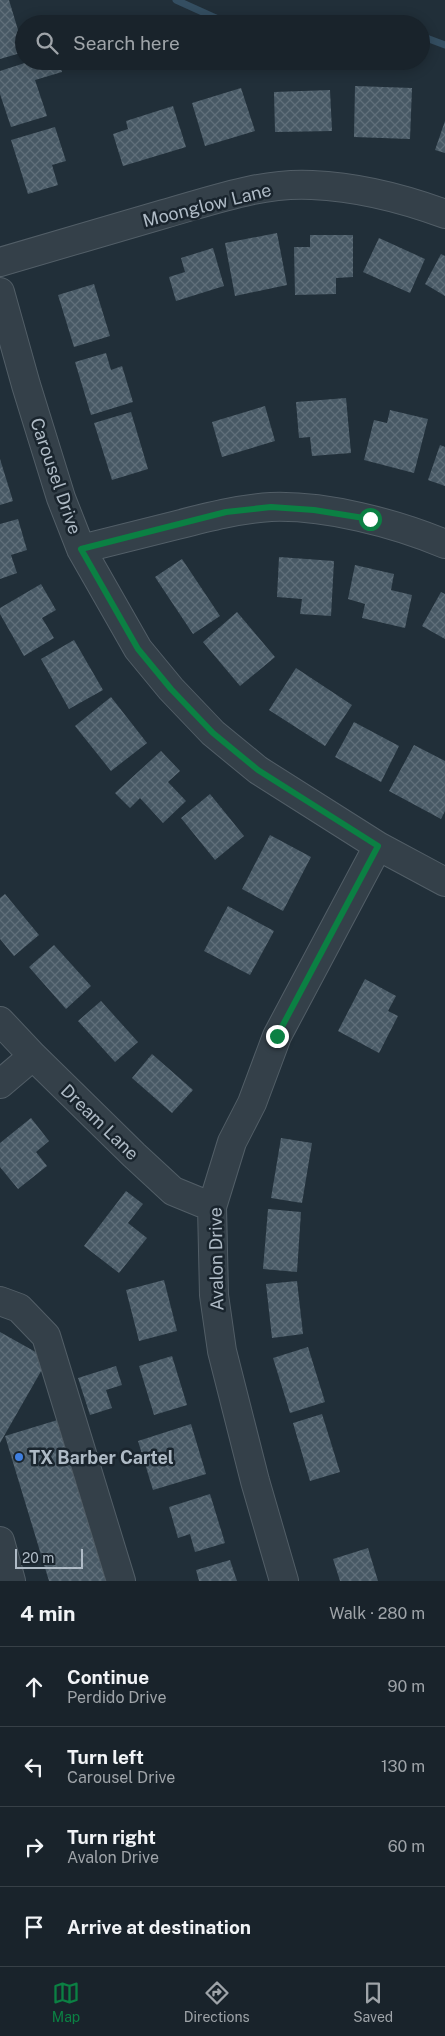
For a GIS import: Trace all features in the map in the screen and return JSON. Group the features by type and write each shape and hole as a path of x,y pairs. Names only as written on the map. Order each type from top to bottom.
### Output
{"street":[{"name":"Moonglow Lane","path":"0,262 206,202 267,188 311,185 360,189 417,204 445,214"},
{"name":"Carousel Drive","path":"0,292 61,498 81,549 138,649 171,689 213,733 258,770 378,846 445,882"},
{"path":"81,549 226,512 271,507 314,510 370,519 445,544"},
{"name":"Avalon Drive","path":"284,1581 255,1481 222,1351 214,1295 212,1207 232,1142 252,1103 277,1036 378,846"},
{"name":"Dream Lane","path":"0,1021 32,1056 173,1191 212,1207"},
{"path":"0,1084 32,1056"},
{"path":"0,1301 18,1308 46,1336 121,1581"},
{"path":"0,1542 6,1574"}],"building":[{"path":"0,0 9,0 15,20 15,55 0,59"},
{"path":"15,66 15,70 61,70 62,72 35,80 47,116 11,127 0,94 0,71"},
{"path":"355,86 412,88 410,139 354,137"},
{"path":"241,88 255,131 205,146 192,103"},
{"path":"330,90 332,131 275,132 274,92"},
{"path":"173,106 186,147 123,166 113,134 128,129 126,121"},
{"path":"445,121 445,153 435,150"},
{"path":"55,127 66,161 52,165 58,185 28,194 11,140"},
{"path":"277,233 287,285 235,296 225,243"},
{"path":"310,235 353,235 353,277 336,278 336,294 295,295 294,247 310,247"},
{"path":"379,238 425,259 410,293 363,272"},
{"path":"213,248 224,286 176,301 169,277 185,272 181,258"},
{"path":"441,254 445,256 445,296 425,284"},
{"path":"94,284 110,336 74,347 58,295"},
{"path":"106,353 111,370 122,366 133,402 91,415 75,362"},
{"path":"346,398 351,453 312,456 310,437 299,438 296,402"},
{"path":"265,406 275,441 222,457 212,422"},
{"path":"390,410 428,419 414,473 364,460 374,420 387,423"},
{"path":"131,412 148,469 112,480 94,423"},
{"path":"440,445 445,447 445,486 428,480"},
{"path":"0,459 13,501 0,505"},
{"path":"18,519 27,550 11,555 17,573 0,579 0,524"},
{"path":"279,557 334,561 331,616 300,614 302,599 277,597"},
{"path":"182,559 220,616 193,634 155,577"},
{"path":"355,565 394,574 391,590 412,595 405,628 362,618 365,604 348,599"},
{"path":"41,584 56,610 42,618 54,638 24,656 0,614 0,608"},
{"path":"441,592 445,594 445,639 422,626"},
{"path":"237,612 275,657 240,686 203,642"},
{"path":"74,640 103,690 69,709 41,659"},
{"path":"296,668 352,705 325,746 269,710"},
{"path":"111,697 147,743 111,771 75,726"},
{"path":"354,722 399,746 381,782 335,757"},
{"path":"414,745 445,761 445,811 441,819 389,791"},
{"path":"161,751 180,771 168,782 186,801 163,823 140,798 130,808 115,793"},
{"path":"210,794 244,836 215,860 181,818"},
{"path":"270,835 311,857 283,911 242,889"},
{"path":"5,894 39,935 14,956 0,939 0,898"},
{"path":"228,906 274,931 250,975 204,951"},
{"path":"54,945 91,986 66,1009 29,967"},
{"path":"365,979 396,996 388,1011 398,1016 379,1053 338,1031"},
{"path":"101,1001 138,1042 115,1062 78,1021"},
{"path":"152,1054 193,1090 172,1113 132,1078"},
{"path":"31,1118 49,1141 36,1152 47,1166 18,1189 0,1167 0,1143"},
{"path":"281,1138 312,1143 302,1203 271,1198"},
{"path":"126,1191 143,1204 128,1223 147,1238 119,1273 84,1246"},
{"path":"268,1209 301,1212 297,1272 263,1269"},
{"path":"164,1280 177,1331 139,1341 126,1290"},
{"path":"297,1281 303,1334 272,1338 266,1284"},
{"path":"0,1332 48,1359 0,1443"},
{"path":"308,1347 325,1402 290,1413 273,1358"},
{"path":"172,1356 187,1405 154,1415 139,1366"},
{"path":"116,1366 122,1385 106,1390 112,1408 90,1415 78,1378"},
{"path":"322,1414 340,1472 310,1481 293,1423"},
{"path":"64,1418 112,1581 49,1581 5,1436"},
{"path":"191,1424 206,1474 153,1490 138,1441"},
{"path":"210,1494 225,1543 195,1552 190,1534 178,1538 169,1507"},
{"path":"368,1548 378,1581 340,1581 333,1559"},
{"path":"230,1560 237,1581 199,1581 196,1570"}],"waterway":[{"path":"176,0 209,15"},
{"path":"430,39 445,45"}],"place":[{"name":"TX Barber Cartel","path":"19,1457"}],"route":[{"path":"277,1036 378,846 258,770 213,733 171,689 138,649 106,597 81,549 226,512 271,507 314,510 370,519"}]}
